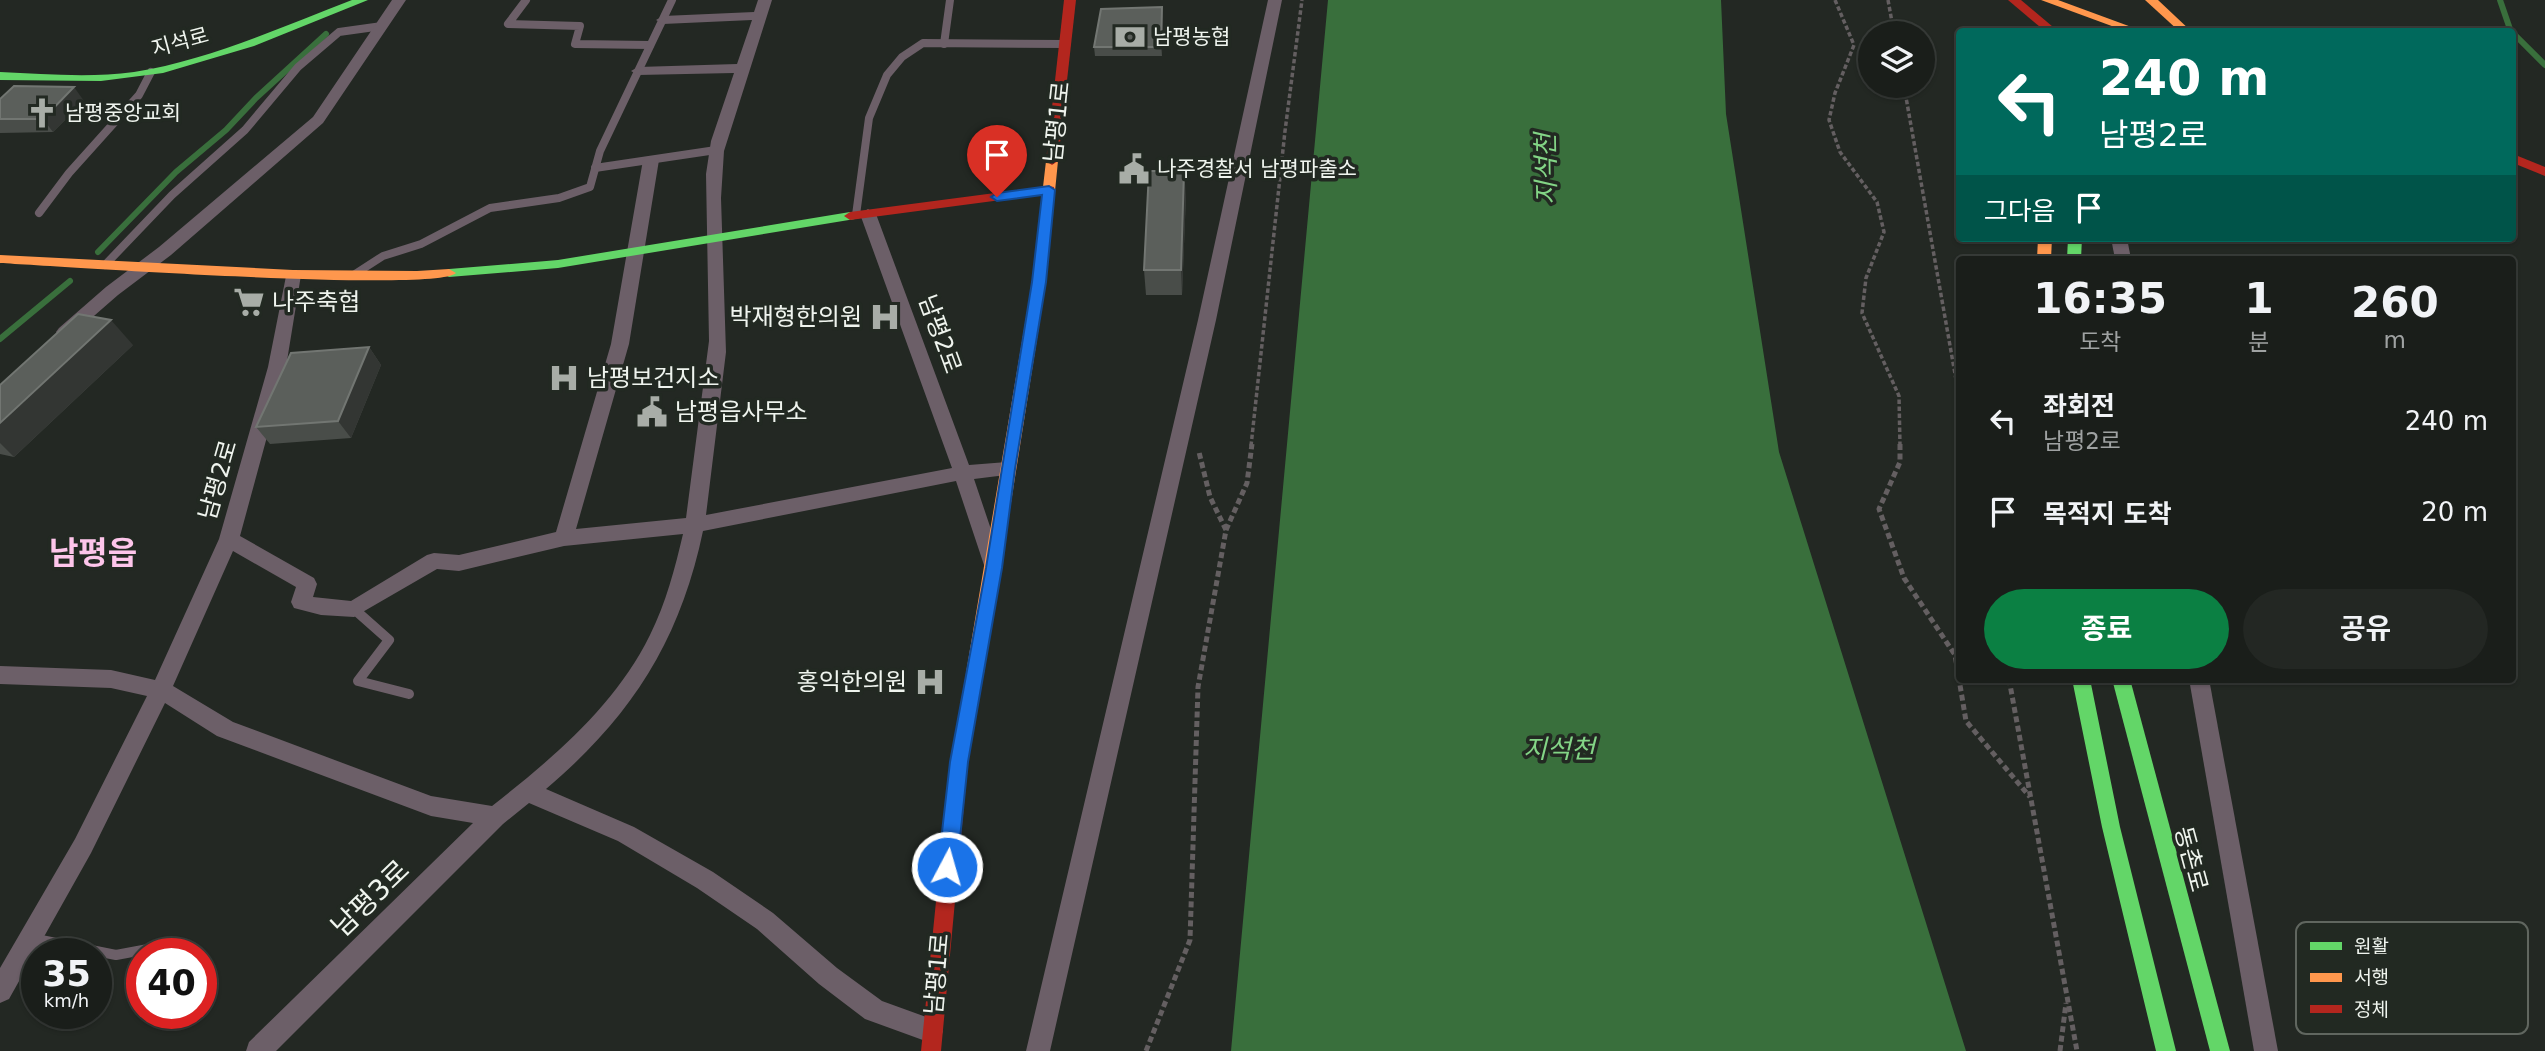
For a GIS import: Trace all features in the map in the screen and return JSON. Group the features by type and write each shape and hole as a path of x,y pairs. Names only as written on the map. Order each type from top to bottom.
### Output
{"street":[{"name":"지석로","path":"0,76 99,77 151,72 223,52 362,0"},
{"path":"51,345 318,120 399,0"},
{"name":"남평1로","path":"528,792 626,834 705,880 765,921 828,976 874,1010 931,1041 959,762 994,568 1007,469 1039,282 1070,0"},
{"path":"1038,1051 1185,417 1275,0"},
{"path":"2014,0 2049,28"},
{"path":"2047,0 2097,7 2117,27"},
{"path":"2151,0 2182,28"},
{"path":"2117,27 2122,4"},
{"path":"2089,28 2097,7"},
{"path":"528,792 591,734 623,698 642,668 682,582 695,524 718,341 714,239 716,150 763,8 663,20"},
{"path":"638,71 742,68"},
{"path":"564,538 620,344 651,159"},
{"path":"2516,159 2545,172"},
{"path":"2516,177 2545,190"},
{"path":"0,259 293,275 416,276 513,269 862,215 1049,190"},
{"name":"남평2로","path":"862,215 963,473 994,568"},
{"name":"남평2로","path":"30,938 83,846 161,690 229,539 277,367 293,275"},
{"path":"229,539 307,584 301,601 321,607 354,609 434,561 460,563 564,538 695,524 963,473 1007,469"},
{"path":"0,675 111,679 161,690 225,729 431,806 495,817"},
{"path":"2082,683 2111,827 2166,1051"},
{"name":"동촌로","path":"2122,683 2220,1051"},
{"path":"2200,683 2266,1051"},
{"name":"남평3로","path":"258,1051 495,817 528,792"},
{"name":"남평2로","path":"0,991 21,954"}],"lane":[{"path":"526,0 508,24 580,26 575,44 650,45"},
{"path":"352,276 383,256 421,244 490,208 580,192 590,187 600,151 672,0"},
{"path":"944,44 950,0"},
{"path":"104,265 154,212 245,130 308,58 339,32 382,26"},
{"name":"남평1로","path":"862,215 868,116 878,89 912,49 923,43 1065,44"},
{"path":"39,213 139,95 151,72"},
{"path":"596,168 716,150"},
{"path":"354,609 389,640 358,681 409,694"}],"path":[{"path":"1146,1051 1190,940 1198,687 1226,530 1247,483 1273,262 1284,131 1302,0"},
{"path":"1835,0 1854,45 1835,93 1829,120 1840,152 1877,202 1884,232 1866,278 1862,313 1899,396 1901,414 1900,462 1879,509 1904,578 1955,656 1956,662"},
{"path":"1888,0 1892,21"},
{"path":"1906,98 1956,379"},
{"path":"1185,417 1193,427 1210,497 1226,530"},
{"path":"1960,683 1966,721 2031,797"},
{"path":"2011,683 2077,1051"},
{"path":"2060,1051 2067,999"}],"water":[{"name":"지석천","path":"1328,0 1721,0 1726,114 1779,452 1966,1051 1231,1051"}],"building":[{"name":"남평농협","path":"1162,7 1161,47 1094,47 1101,9"},
{"path":"14,86 74,87 43,119 0,119 0,99"},
{"path":"1149,171 1184,171 1181,270 1144,270"},
{"path":"78,314 111,320 0,423 0,385"},
{"path":"369,347 338,421 256,427 291,353"}],"waterway":[{"path":"2500,0 2510,28"},
{"path":"98,252 176,172 226,130 256,98 326,34"},
{"path":"2516,36 2545,65"},
{"path":"0,339 70,281"}],"traffic: fast":[{"path":"0,76 101,78 163,69 250,44 362,0"},
{"path":"449,273 558,264 850,216"},
{"path":"2074,256 2075,242"},
{"path":"2082,683 2111,827 2166,1051"},
{"path":"2122,683 2220,1051"}],"traffic: slow":[{"path":"2047,0 2128,28"},
{"path":"2151,0 2182,28"},
{"path":"975,673 1039,282 1052,161"},
{"path":"2044,256 2045,242"},
{"path":"0,259 293,275 417,276 449,273"}],"traffic: jam":[{"path":"1052,161 1070,0"},
{"path":"2014,0 2049,28"},
{"path":"2516,159 2545,172"},
{"path":"850,216 1049,190"},
{"path":"931,1051 959,762 975,673"}],"place":[{"name":"남평농협","path":"1130,37"},
{"name":"남평중앙교회","path":"42,113"},
{"name":"나주경찰서 남평파출소","path":"1134,169"},
{"name":"나주축협","path":"249,302"},
{"name":"박재형한의원","path":"885,317"},
{"name":"남평보건지소","path":"564,378"},
{"name":"남평읍사무소","path":"652,412"},
{"name":"홍익한의원","path":"930,682"}],"district":[{"name":"남평읍","path":"93,553"}],"route":[{"path":"947,867 959,762 994,568 1007,469 1039,282 1049,190 997,197"}]}
